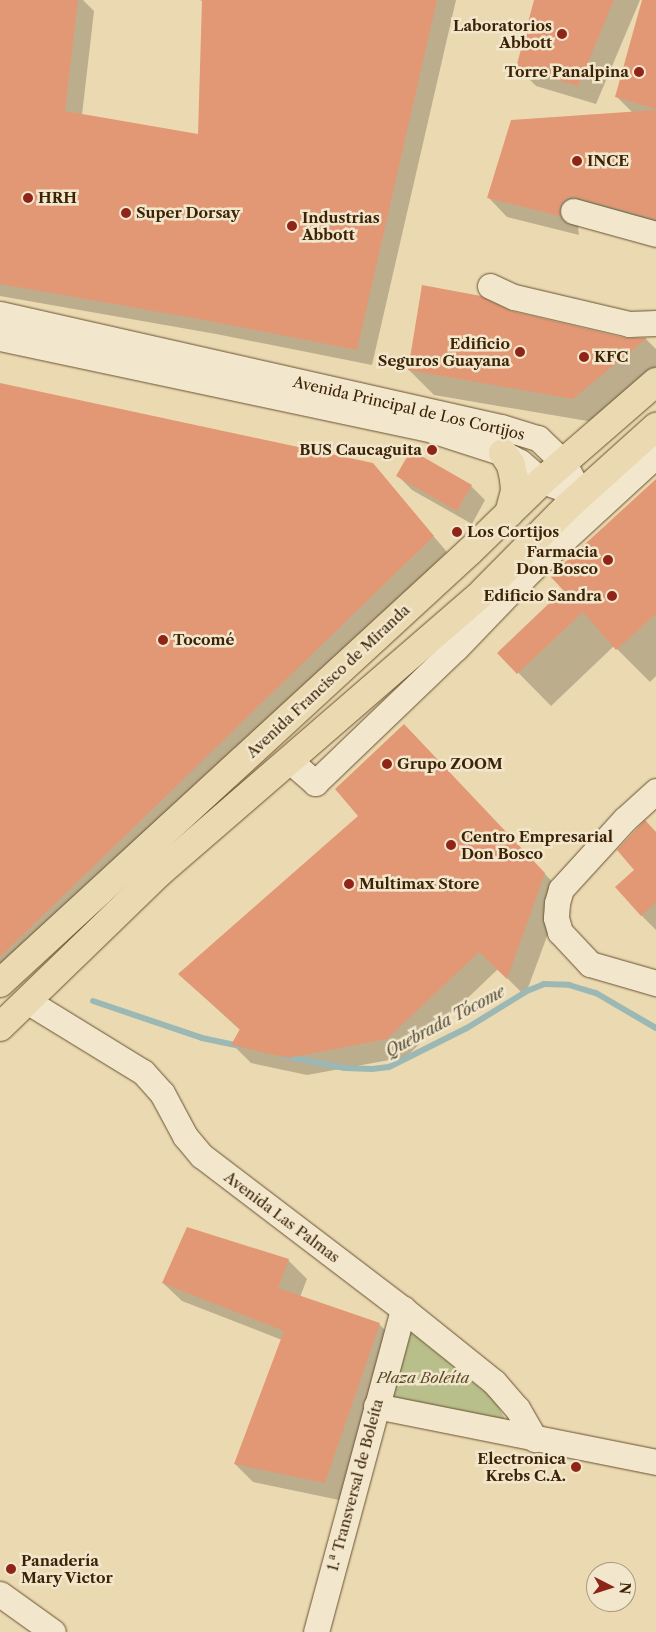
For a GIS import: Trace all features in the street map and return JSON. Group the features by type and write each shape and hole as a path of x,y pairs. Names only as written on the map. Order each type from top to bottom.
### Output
{"main road":[{"name":"Avenida Francisco de Miranda","path":"0,982 542,481 656,382"},
{"name":"Avenida Francisco de Miranda","path":"0,1027 159,873 290,760 498,591 531,557 581,495 656,427"},
{"path":"503,453 511,465 514,479 515,491 508,513"}],"street":[{"path":"573,211 656,234"},
{"path":"490,286 514,297 620,322 656,323"},
{"name":"Avenida Principal de Los Cortijos","path":"0,314 501,427 538,438 563,462 581,495"},
{"name":"Avenida Principal de Los Cortijos","path":"0,338 432,430 503,453 520,462 542,481 581,495"},
{"name":"Avenida Francisco de Miranda","path":"531,557 633,476 656,455"},
{"path":"581,495 633,476"},
{"path":"656,790 625,819 561,889 557,902 556,918 560,932 590,964 656,983"},
{"name":"Avenida Las Palmas","path":"27,1001 143,1072 162,1093 185,1136 202,1156 403,1309 494,1382 517,1408 535,1439"},
{"name":"1.ª Transversal de Boleíta","path":"316,1632 403,1309"},
{"path":"376,1406 656,1462"},
{"path":"0,1594 53,1632"}],"green space":[{"name":"Plaza Boleíta","path":"407,1329 495,1400 509,1427 391,1397"}],"building":[{"name":"Industrias Abbott","path":"0,0 78,0 65,111 198,134 202,0 437,0 357,350 199,319 0,284"},
{"name":"Laboratorios Abbott","path":"534,0 614,0 578,86 516,68"},
{"name":"Torre Panalpina","path":"642,0 656,0 656,109 615,97"},
{"name":"INCE","path":"656,110 656,219 576,197 569,197 563,201 559,208 560,216 487,198 511,120"},
{"name":"Edificio Seguros Guayana","path":"422,285 481,296 511,311 626,338 647,338 573,399 408,370"},
{"name":"Tocomé","path":"0,383 373,463 434,536 0,957"},
{"path":"411,450 472,485 457,511 396,476"},
{"name":"Edificio Sandra","path":"656,479 656,614 616,650 583,612 517,674 497,653 563,590 550,576"},
{"name":"Multimax Store","path":"404,724 545,873 507,979 479,952 387,1039 288,1058 231,1045 240,1029 178,974 358,816 335,789"},
{"path":"645,820 656,832 656,902 641,916 615,887 634,870 617,850"},
{"path":"187,1227 289,1259 278,1288 380,1323 325,1483 234,1464 284,1331 162,1283"}],"waterway":[{"name":"Quebrada Tócome","path":"283,1056 345,1068 372,1069 389,1067 467,1028 527,991 544,984 569,985 596,993 656,1028"},
{"name":"Quebrada Tócome","path":"93,1001 202,1038 239,1046"}],"place":[{"name":"Laboratorios Abbott","path":"562,34"},
{"name":"Torre Panalpina","path":"639,72"},
{"name":"INCE","path":"577,161"},
{"name":"HRH","path":"28,198"},
{"name":"Super Dorsay","path":"126,213"},
{"name":"Industrias Abbott","path":"292,226"},
{"name":"Edificio Seguros Guayana","path":"520,352"},
{"name":"KFC","path":"584,357"},
{"name":"BUS Caucaguita","path":"432,450"},
{"name":"Los Cortijos","path":"457,532"},
{"name":"Farmacia Don Bosco","path":"608,560"},
{"name":"Edificio Sandra","path":"612,596"},
{"name":"Tocomé","path":"163,640"},
{"name":"Grupo ZOOM","path":"387,764"},
{"name":"Centro Empresarial Don Bosco","path":"451,845"},
{"name":"Multimax Store","path":"349,884"},
{"name":"Electronica Krebs C.A.","path":"576,1467"},
{"name":"Panadería Mary Victor","path":"11,1569"}]}
